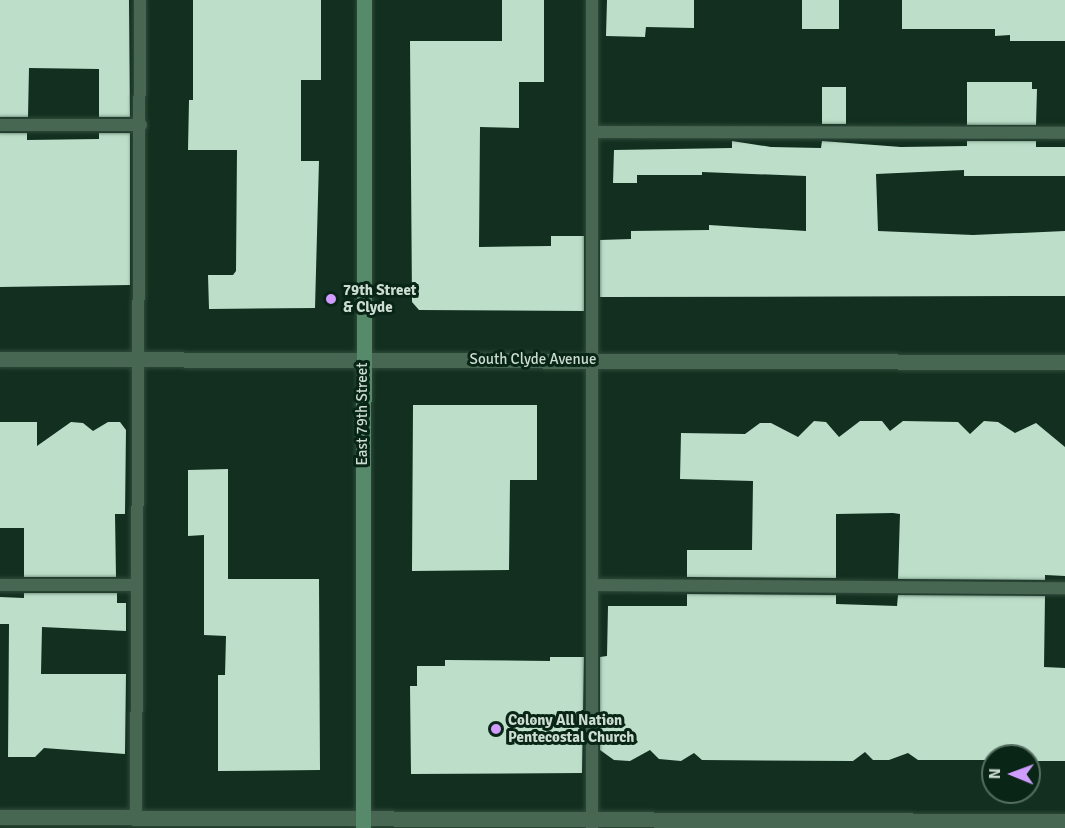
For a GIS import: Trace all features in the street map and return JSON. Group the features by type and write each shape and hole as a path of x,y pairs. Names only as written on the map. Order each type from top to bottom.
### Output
{"main road":[{"name":"East 79th Street","path":"363,823 364,0"}],"street":[{"name":"South Clyde Avenue","path":"0,359 1065,362"},
{"path":"0,817 136,817 363,823 1065,821"}],"lane":[{"path":"136,817 140,0"},
{"path":"592,0 592,823"},
{"path":"0,125 141,125"},
{"path":"592,132 1065,133"},
{"path":"0,585 137,585"},
{"path":"592,585 1065,588"}],"building":[{"path":"0,0 129,0 130,117 99,117 99,69 29,68 28,117 0,117"},
{"path":"193,0 321,0 321,80 301,80 301,161 319,161 315,308 209,309 208,275 233,275 236,271 237,150 188,150 189,100 193,100"},
{"path":"502,0 544,0 544,82 519,82 519,128 480,127 479,247 551,246 551,236 584,236 584,311 419,310 412,302 410,41 502,41"},
{"path":"607,0 694,0 694,28 646,27 645,37 606,36"},
{"path":"802,0 839,0 839,29 802,29"},
{"path":"902,0 1065,0 1065,41 1010,41 1010,35 995,36 995,29 902,29"},
{"path":"967,82 1032,82 1032,89 1037,89 1036,125 967,125"},
{"path":"822,87 846,87 846,124 822,124"},
{"path":"0,133 27,133 27,140 99,139 99,133 130,133 130,285 0,287"},
{"path":"732,141 771,147 821,148 822,141 901,147 967,146 967,141 1036,141 1036,147 1065,147 1065,176 964,176 964,170 876,174 878,231 973,235 1065,231 1065,296 600,297 600,240 631,239 631,231 709,230 709,225 806,231 806,176 702,172 702,175 637,175 637,183 613,183 614,150 732,148"},
{"path":"413,405 537,405 537,480 510,480 509,570 412,571"},
{"path":"814,421 826,422 839,437 860,421 882,421 890,431 903,421 958,422 970,434 984,421 998,422 1015,433 1036,423 1065,447 1065,576 1045,575 1045,580 898,579 900,514 893,513 836,514 836,578 687,577 687,550 752,550 753,481 680,479 681,433 745,434 760,423 771,423 798,437"},
{"path":"0,422 37,422 37,446 71,422 83,423 93,431 108,422 120,422 126,430 125,514 115,514 116,577 24,577 24,528 0,528"},
{"path":"228,469 228,579 319,579 320,770 218,771 218,675 225,675 226,636 204,635 204,535 188,536 188,470"},
{"path":"24,593 117,593 117,603 126,603 126,631 42,627 41,674 126,674 125,754 44,748 35,757 8,757 9,624 0,624 0,597 24,598"},
{"path":"687,594 836,595 836,604 897,606 898,595 1045,596 1044,667 1065,668 1065,761 1041,761 1041,744 981,744 981,760 918,760 908,753 889,760 873,760 865,752 853,761 702,760 694,753 681,761 659,759 650,750 630,761 614,760 600,750 600,657 607,656 608,606 687,606"},
{"name":"Colony All Nation Pentecostal Church","path":"550,657 584,657 582,773 411,774 410,686 417,686 417,666 445,666 445,660 550,661"}],"place":[{"name":"79th Street & Clyde","path":"331,299"},
{"name":"Colony All Nation Pentecostal Church","path":"496,729"}]}
